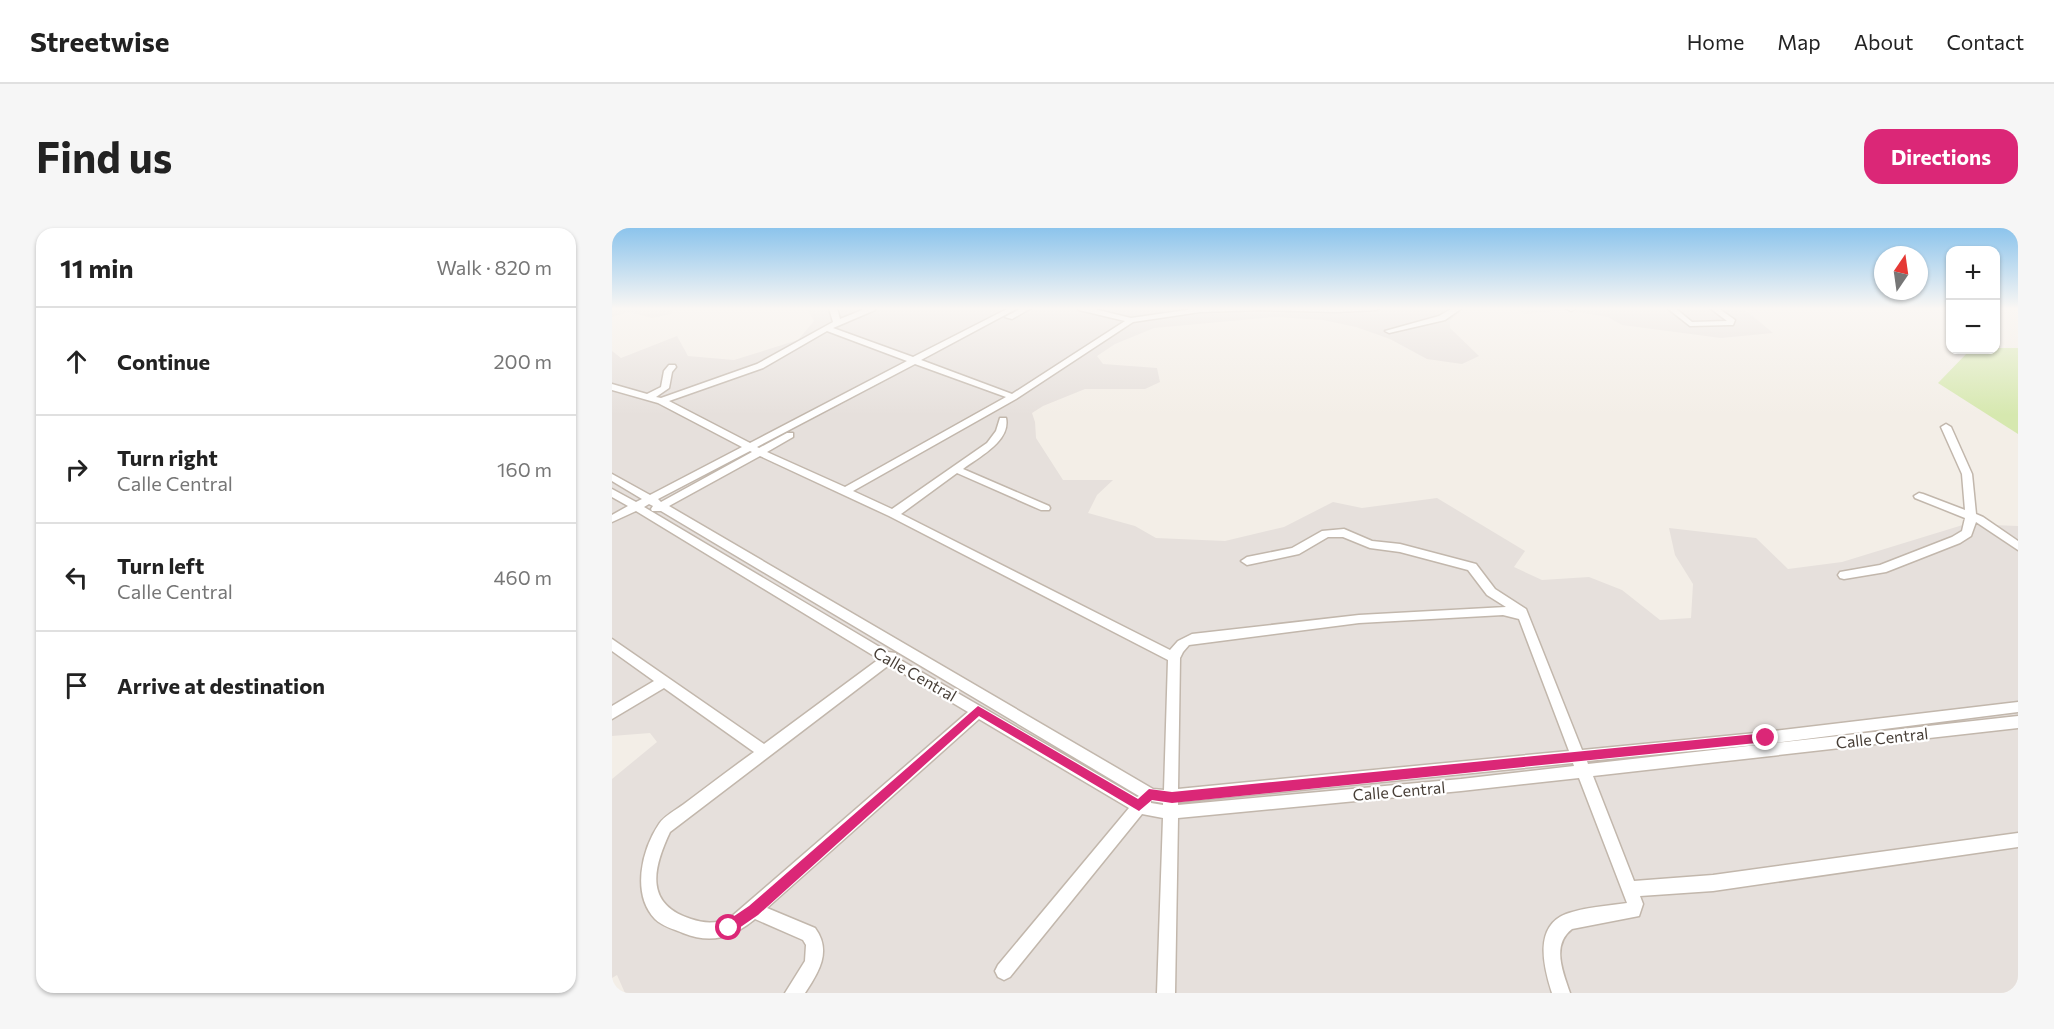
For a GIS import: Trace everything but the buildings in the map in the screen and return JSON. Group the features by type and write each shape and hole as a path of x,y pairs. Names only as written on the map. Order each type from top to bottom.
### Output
{"street":[{"path":"661,401 759,366 798,344"},
{"path":"867,344 1013,397"},
{"path":"612,519 655,503 950,344"},
{"path":"917,362 954,344"},
{"path":"846,491 1013,397 1095,344"},
{"path":"649,397 665,388 668,371 672,367"},
{"path":"612,387 661,401 755,449 893,514 1174,658"},
{"path":"893,514 990,445 1001,431 1003,420"},
{"path":"1844,575 1875,571 1956,540 1967,533 1971,521 1968,474 1946,427"},
{"path":"957,470 1045,508"},
{"name":"Calle Central","path":"612,477 903,649 1144,800 1155,812 1172,805 1576,756 1766,738 2018,707"},
{"name":"Calle Central","path":"612,492 978,711 1144,800"},
{"path":"1919,496 1970,515 2018,546"},
{"path":"641,510 655,503"},
{"path":"1248,561 1295,551 1326,534 1344,534 1370,543 1400,548 1472,567 1491,592 1518,608 1525,616 1582,772 1631,889 1635,904 1633,910 1569,921 1559,926 1550,952 1561,993"},
{"path":"1166,993 1176,649 1182,643 1192,639 1270,628 1503,611 1525,616"},
{"path":"612,644 763,752"},
{"path":"903,649 665,826 651,863 649,880 652,901 658,911 670,920 694,929 713,932 729,928 753,910 978,711"},
{"path":"612,713 663,682"},
{"name":"Calle Central","path":"1172,805 1582,772 2018,722"},
{"path":"1004,971 1144,800"},
{"path":"1631,889 1713,883 2018,840"},
{"path":"753,910 809,934 814,939 816,948 813,964 794,993"}],"shaded area":[{"path":"657,344 681,344 688,356 734,360 786,344 1116,344 1097,356 1103,364 1157,368 1160,382 1145,389 1085,389 1043,406 1032,413 1036,438 1063,480 1113,480 1097,495 1088,513 1135,526 1156,538 1225,541 1284,527 1333,502 1362,508 1437,498 1525,551 1514,567 1542,580 1589,577 1622,590 1660,620 1691,618 1693,584 1675,555 1669,528 1756,538 1788,569 1842,562 1966,524 2018,526 2018,993 625,993 617,975 612,978 612,779 657,742 650,733 612,736 612,351 621,358"},
{"path":"1399,344 1466,344 1479,356 1462,364 1427,359"}],"green space":[{"path":"2000,348 2018,348 2018,434 1938,383 1966,354 2000,354"}],"route":[{"path":"729,928 753,910 978,711 1139,806 1149,794 1172,798 1766,738"}]}
